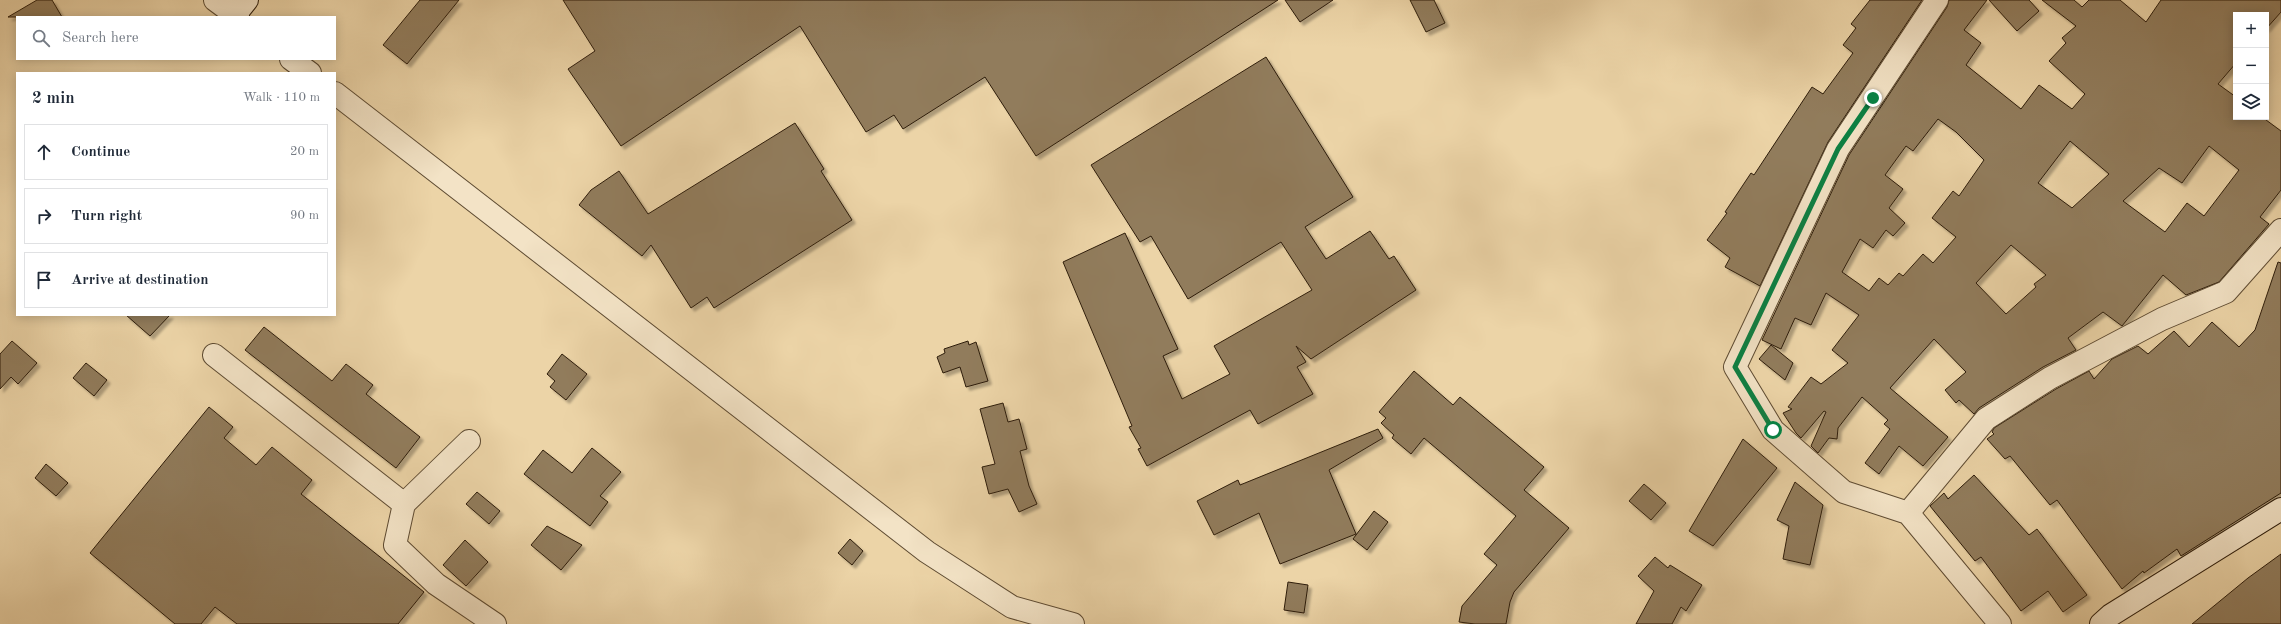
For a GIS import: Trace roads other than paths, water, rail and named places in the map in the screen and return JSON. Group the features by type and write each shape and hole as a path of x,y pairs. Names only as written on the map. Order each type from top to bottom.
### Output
{"street":[{"path":"215,0 240,11"},
{"path":"1937,0 1838,149 1735,367 1773,430 1844,492 1908,513 2000,624"},
{"path":"293,60 309,72"},
{"path":"336,94 927,552 1012,607 1073,624"},
{"path":"1908,513 1986,419 2050,378 2162,319 2226,292 2281,230"},
{"path":"214,356 404,504"},
{"path":"469,441 404,504 395,545 436,584 495,624"},
{"path":"2101,624 2112,615 2281,509"}]}
